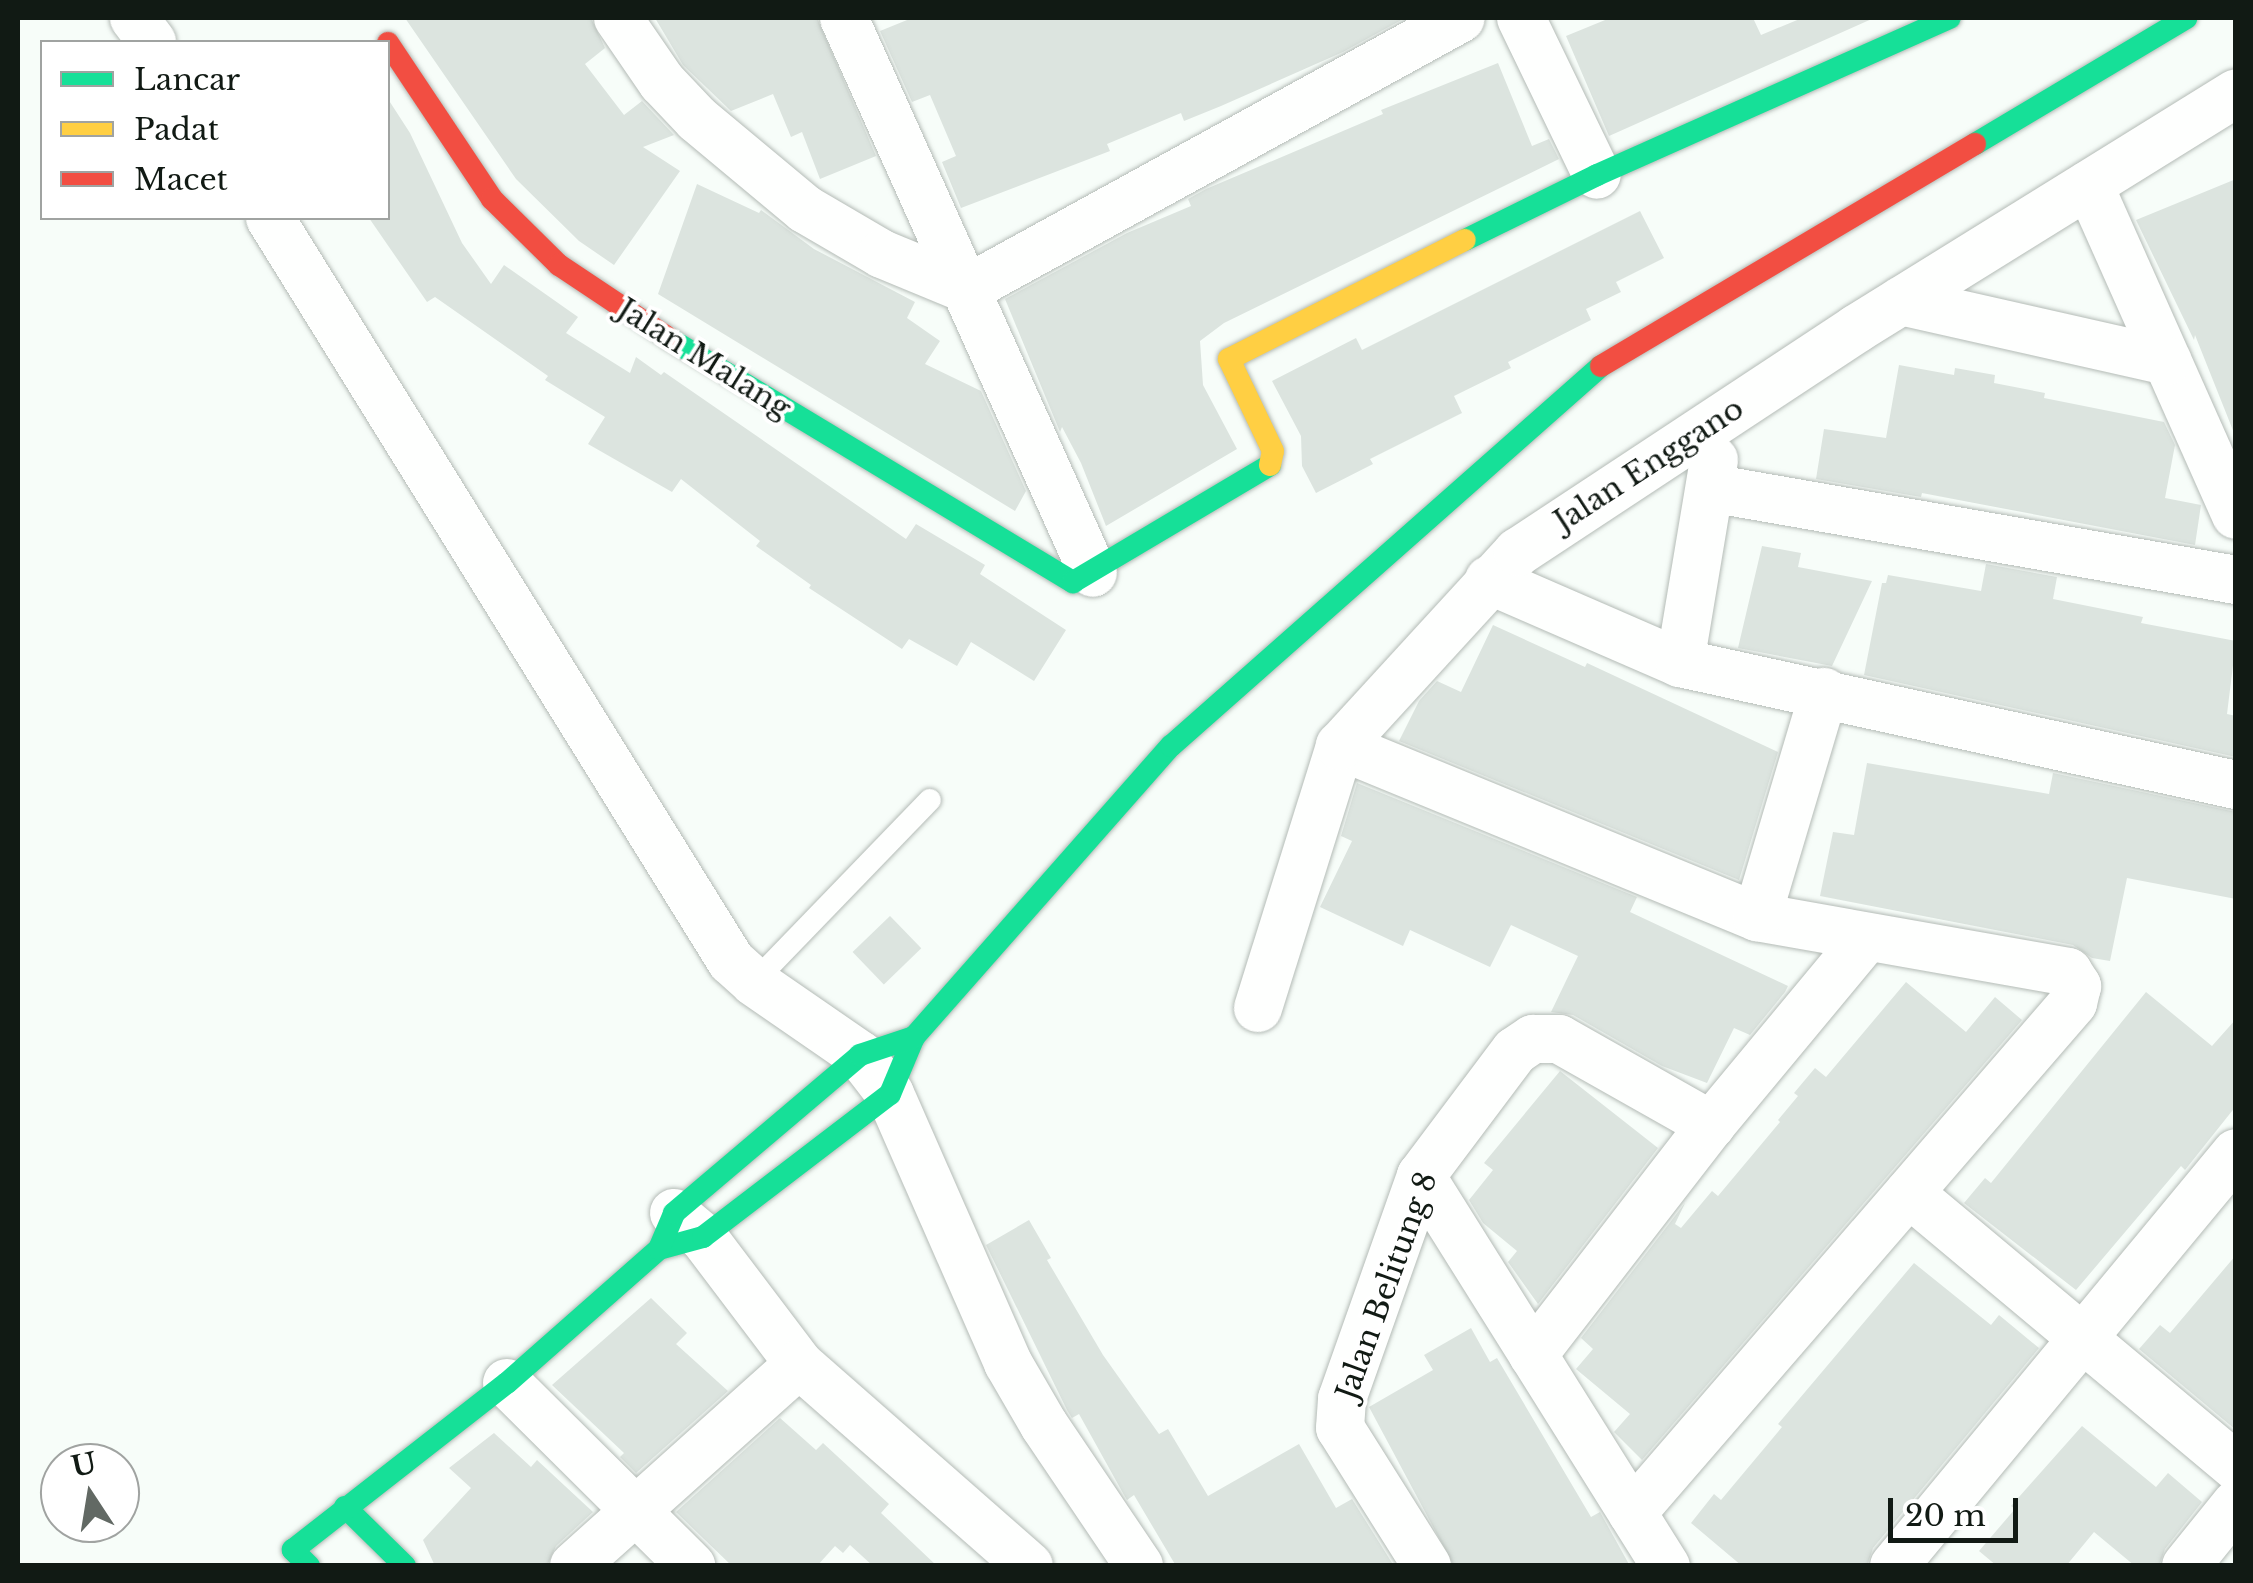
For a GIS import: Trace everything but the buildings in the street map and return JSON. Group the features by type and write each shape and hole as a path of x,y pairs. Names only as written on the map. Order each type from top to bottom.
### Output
{"street":[{"path":"134,18 150,40"},
{"name":"Jalan Malang","path":"371,18 385,40"},
{"path":"618,18 662,82 696,119 805,209 882,254 967,290"},
{"path":"844,18 1093,574 1271,465 1272,451 1231,370 1229,358 1238,351 1597,174 1950,18"},
{"path":"967,290 1461,18"},
{"path":"1521,18 1597,174"},
{"path":"678,1233 890,1094 914,1038 1171,746 1601,366 2186,18"},
{"name":"Jalan Malang","path":"390,47 492,199 558,265 656,331 1066,581 1083,580 1093,574"},
{"name":"Jalan Enggano","path":"1258,1008 1340,746 1518,552 1902,301 2236,93"},
{"path":"2089,184 2236,514"},
{"path":"882,254 928,208"},
{"path":"271,220 731,961 754,982 860,1055 890,1094 1008,1363 1044,1425 1139,1566"},
{"path":"1902,301 2167,360"},
{"path":"1680,663 1721,418"},
{"path":"1710,488 2236,580"},
{"path":"1489,580 1680,663 2236,785"},
{"path":"1757,917 1824,692"},
{"path":"1340,746 1757,917 2068,972 2077,986 2073,1003 1632,1513"},
{"path":"1533,1355 1711,1125 1867,937"},
{"path":"291,1560 346,1507 507,1383 678,1233 860,1055 914,1038"},
{"name":"Jalan Belitung 8","path":"1426,1566 1340,1428 1342,1400 1421,1176 1515,1051 1533,1038 1559,1039 1711,1125"},
{"path":"1894,1566 2236,1153"},
{"path":"1421,1176 1666,1566"},
{"path":"1909,1193 2236,1466"},
{"path":"678,1233 799,1364 1029,1566"},
{"path":"574,1566 799,1364"},
{"path":"507,1383 691,1566"},
{"path":"2186,1566 2236,1504"},
{"path":"346,1507 405,1566"}],"lane":[{"path":"754,982 930,800"}],"traffic: fast":[{"path":"1465,240 1597,175 1950,18"},
{"path":"1975,144 2186,18"},
{"path":"670,339 1073,582 1270,465"},
{"path":"659,1249 703,1237 890,1094 914,1037 1171,746 1601,366"},
{"path":"309,1566 293,1550 507,1383 659,1249 674,1213 860,1055 914,1037"},
{"path":"345,1507 405,1566"}],"traffic: slow":[{"path":"1270,465 1273,451 1229,359 1465,240"}],"traffic: jam":[{"path":"390,46 492,199 559,265 670,339"},
{"path":"1601,366 1975,144"}]}
